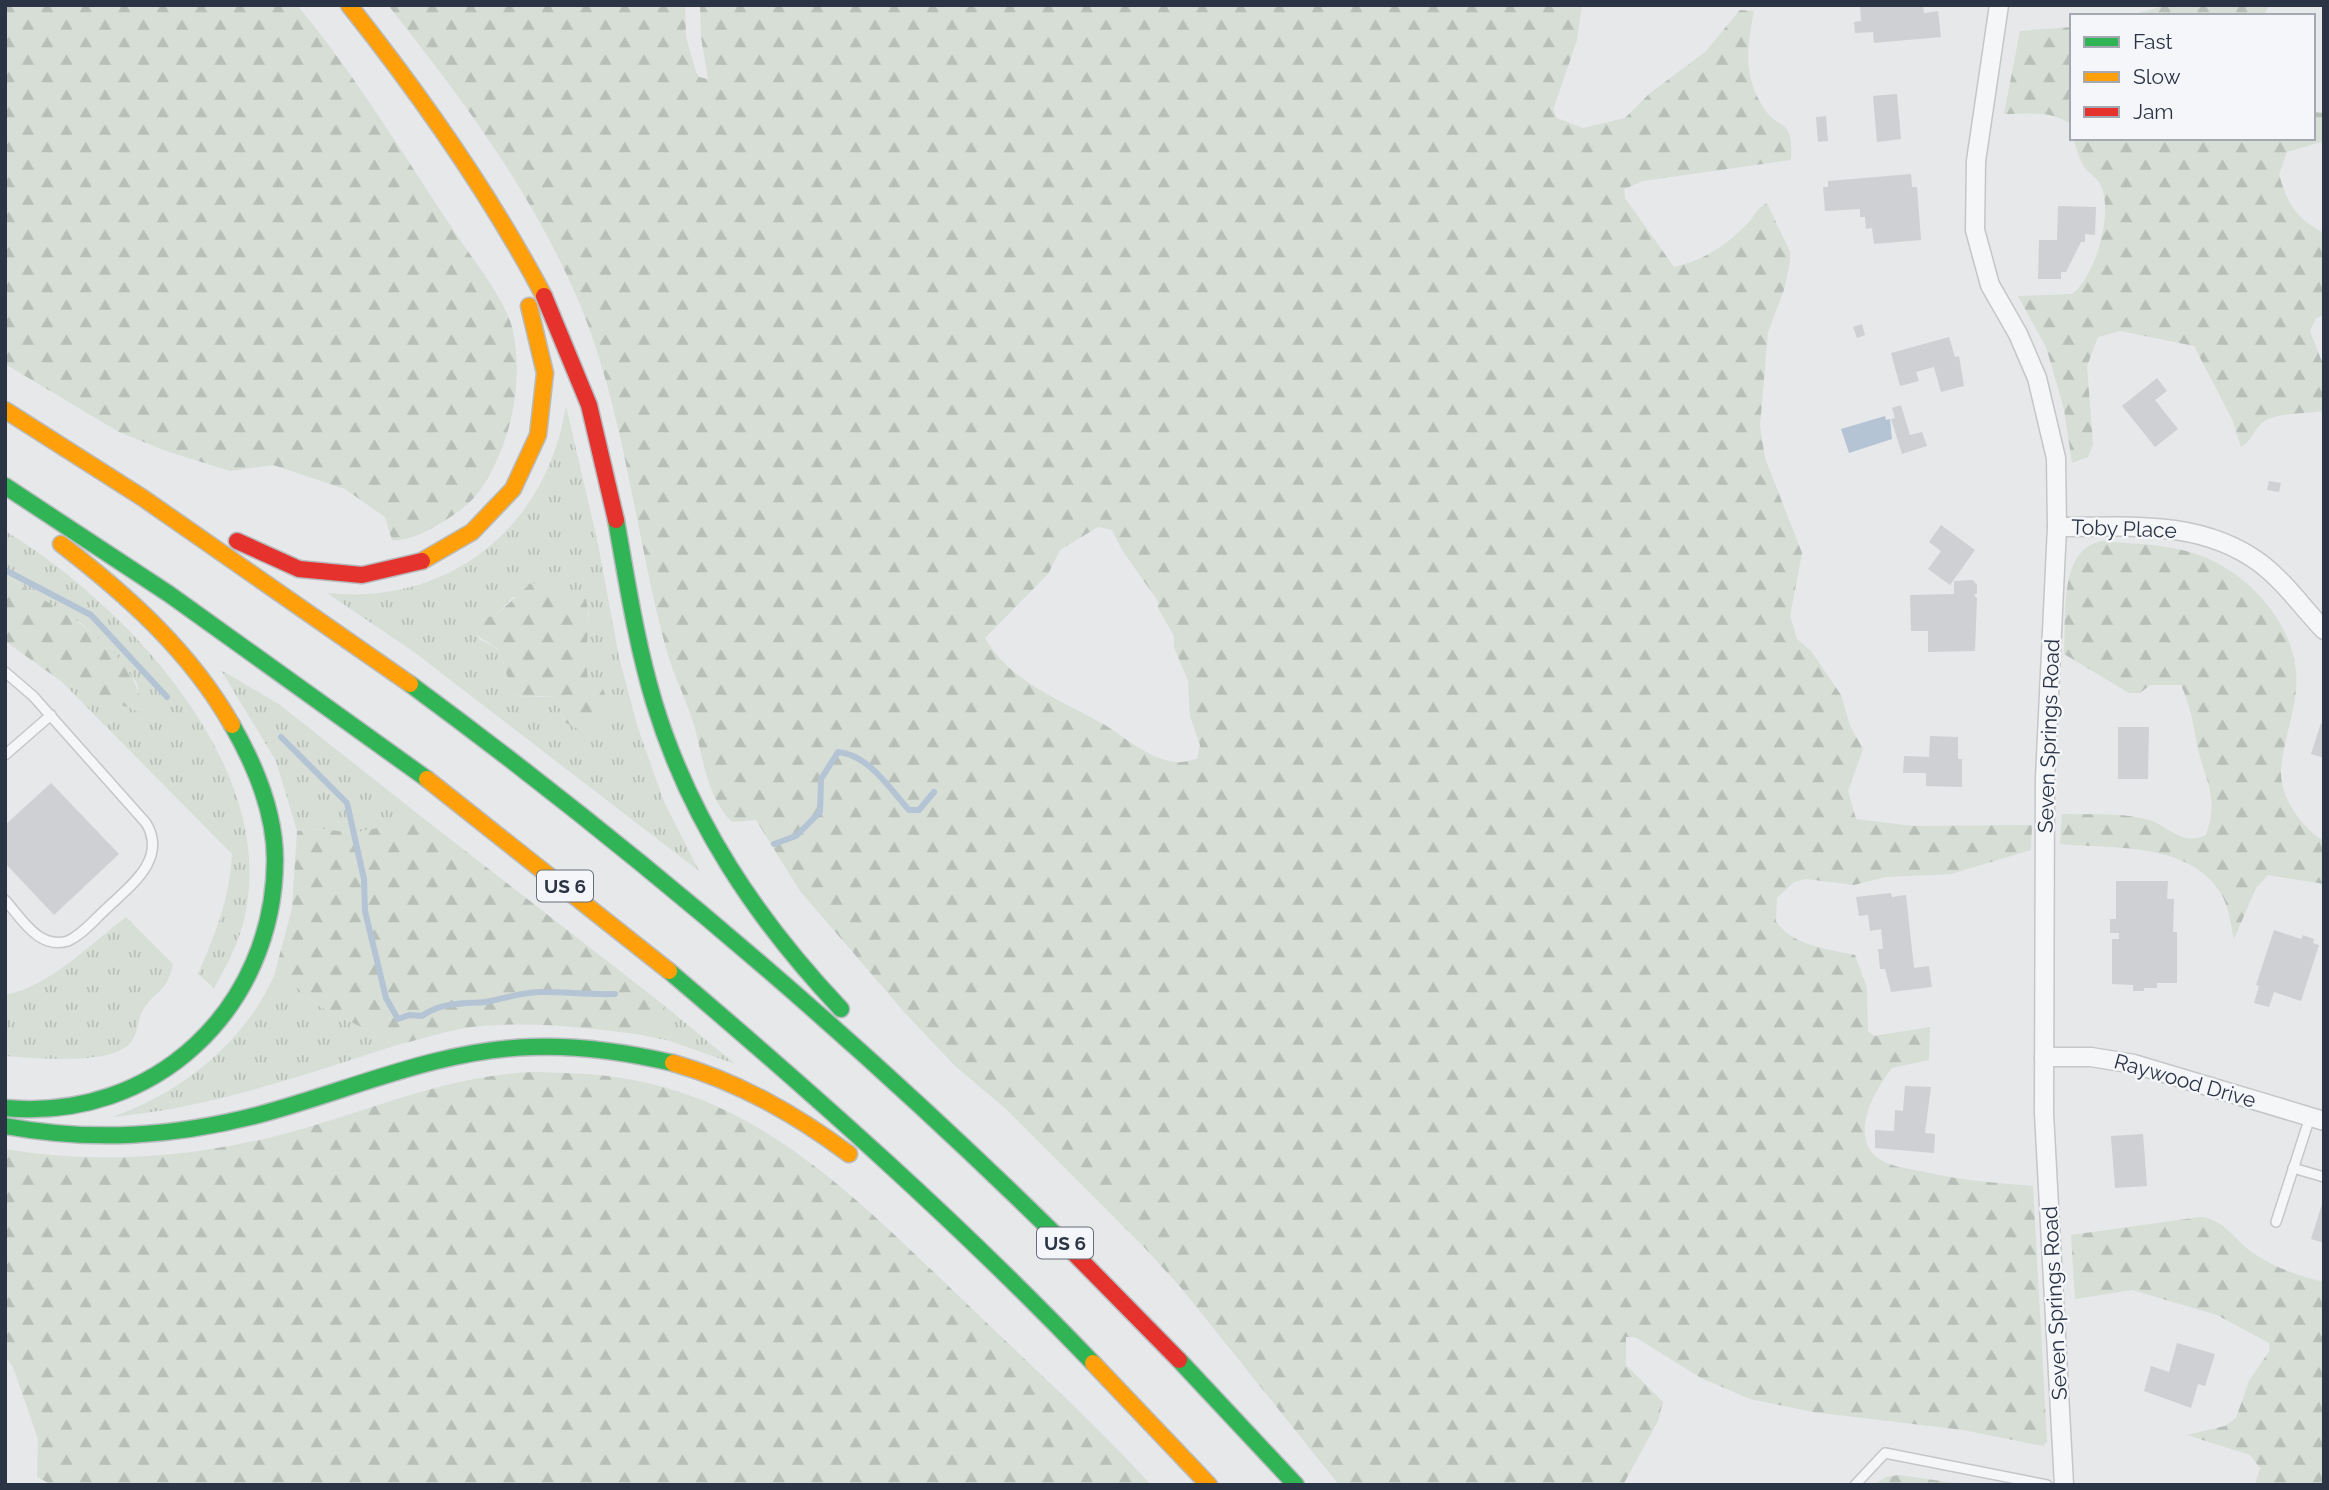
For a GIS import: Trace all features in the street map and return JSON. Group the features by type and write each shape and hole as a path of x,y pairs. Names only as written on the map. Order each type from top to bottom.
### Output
{"highway":[{"path":"223,532 262,556 319,574 363,576 407,568 448,550 502,505 526,467 540,427 546,385 542,345 530,308 513,273 342,9"},
{"path":"342,9 468,170 528,268 574,363 589,406 613,499 650,691 671,757 700,821 736,883 775,939 849,1018"},
{"name":"US 6","path":"5,410 283,594 487,744 729,938 984,1165 1196,1377 1296,1485"},
{"path":"31,426 162,491"},
{"name":"US 6","path":"5,486 222,629 399,756 514,845 746,1037 915,1189 1077,1346 1209,1485"},
{"path":"5,505 112,584 152,621 189,662 219,704 248,754 272,824 276,864 267,928 255,964 224,1015 197,1044 165,1070 114,1096 55,1109 5,1108"},
{"path":"867,1034 945,1115 984,1165"},
{"path":"5,1126 82,1137 172,1133 246,1118 455,1057 509,1048 596,1048 651,1058 727,1082 800,1118 862,1165"},
{"path":"963,1257 1077,1346"}],"street":[{"name":"Seven Springs Road","path":"1999,5 1976,161 1975,230 1990,285 2018,334 2045,404 2056,458 2057,527 2045,778 2043,1113 2064,1485"},
{"name":"Toby Place","path":"2057,527 2157,528 2196,533 2222,541 2260,564 2324,629"},
{"name":"Raywood Drive","path":"2044,1057 2091,1057 2134,1064 2317,1119"}],"lane":[{"path":"5,672 51,715 146,822 153,842 152,852 138,879 68,941 57,944 43,940 5,900"},
{"path":"5,755 51,715"},
{"path":"2276,1222 2293,1168 2317,1119"},
{"path":"2293,1168 2324,1177"},
{"path":"1855,1485 1885,1453 2047,1485"}],"green space":[{"path":"5,5 297,5 378,116 488,279 509,319 513,331 517,373 512,416 499,456 472,500 426,531 402,540 392,540 385,517 345,489 273,465 230,471 166,451 119,432 5,364"},
{"path":"388,5 685,5 686,37 696,72 699,77 708,79 701,37 700,5 1582,5 1577,40 1553,110 1557,118 1583,128 1625,118 1649,94 1705,52 1740,10 1754,11 1748,48 1752,84 1769,115 1788,130 1791,160 1643,181 1624,189 1625,198 1674,267 1706,256 1724,244 1767,203 1790,252 1784,290 1768,332 1760,426 1765,458 1802,553 1790,616 1797,639 1811,651 1841,695 1850,726 1863,749 1848,791 1856,819 1913,826 2032,825 2031,850 1951,874 1886,877 1854,885 1806,879 1794,882 1777,898 1776,921 1782,929 1801,941 1855,955 1867,988 1868,1031 1874,1036 1930,1027 1929,1060 1892,1068 1872,1101 1865,1127 1865,1139 1870,1150 1879,1159 1899,1167 1962,1179 2033,1186 2047,1441 2043,1446 1963,1430 1813,1412 1750,1399 1701,1378 1635,1337 1626,1337 1626,1365 1663,1402 1658,1421 1623,1485 1339,1485 1182,1289 1144,1247 1006,1109 955,1066 905,1013 800,891 756,820 732,822 724,812 711,789 694,725 667,652 619,430 596,347 581,307 542,226 519,187 470,113","holes":["1098,527 1112,530 1122,550 1158,601 1158,608 1174,636 1174,647 1188,681 1190,716 1200,745 1197,759 1176,762 1148,753 1105,725 1023,679 996,654 985,638 1048,574 1060,550"]},
{"path":"2167,5 2269,5 2265,14 2135,14"},
{"path":"2070,27 2070,127 2069,123 2054,116 2004,114 2020,31"},
{"path":"2315,112 2324,113 2324,141 2287,152 2279,174 2294,209 2306,222 2324,233 2324,315 2316,318 2310,331 2324,367 2324,411 2269,419 2260,425 2241,447 2232,419 2194,346 2120,331 2098,337 2087,366 2093,444 2088,457 2072,463 2064,409 2046,347 2018,296 2072,294 2088,274 2095,259 2104,226 2104,196 2099,182 2080,158 2074,140 2315,140"},
{"path":"566,406 598,544 619,657 637,725 664,802 699,871 414,652 327,593 372,594 414,586 452,571 486,550 514,522 538,488 555,449","holes":["513,597 589,612 584,662 588,679 603,689 566,723 555,697 513,695 499,650 479,639 469,622 496,615"]},
{"path":"5,531 51,562 97,600 141,644 182,693 215,746 238,801 249,858 243,925 214,988 198,974 225,901 232,854 62,682 141,712 137,683 98,638 82,624 5,575"},
{"path":"2103,541 2160,546 2212,560 2246,583 2261,598 2285,632 2292,651 2296,684 2282,758 2282,781 2288,801 2300,820 2324,841 2324,884 2268,875 2256,888 2234,939 2223,897 2210,879 2192,866 2150,851 2060,844 2062,814 2136,817 2189,838 2206,835 2210,821 2209,788 2189,706 2181,685 2150,685 2140,693 2129,693 2064,654 2067,587 2071,571 2088,546"},
{"path":"5,575 69,616 110,649 126,668 138,689 142,713 62,682 5,641"},
{"path":"531,583 552,586 586,599 588,679 603,689 608,702 598,721 586,728 580,730 566,723 555,697 513,695 499,650 472,632 469,622 496,615"},
{"path":"221,670 280,705 423,818 354,833 323,829 297,831 276,761"},
{"path":"423,818 665,1006 642,1035 576,1027 509,1025 465,1028 397,1045 317,1005 298,988 274,976 292,908 297,831 323,829 354,833"},
{"path":"126,917 173,964 167,981 142,1012 131,1042 122,1050 91,1058 5,1056 5,995 38,983 54,973"},
{"path":"274,976 298,988 317,1005 397,1045 292,1079 221,1098 149,1113 112,1117 162,1094 207,1063 245,1023"},
{"path":"665,1006 735,1064 670,1041 642,1035"},
{"path":"533,1072 608,1076 683,1093 730,1112 773,1137 815,1166 892,1233 1083,1415 1151,1485 52,1485 37,1477 38,1439 13,1367 5,1356 5,1149 99,1157 192,1152 289,1132 426,1090 496,1075"},
{"path":"2200,1217 2223,1226 2246,1248 2270,1263 2324,1282 2324,1485 2255,1485 2260,1468 2250,1455 2187,1435 2225,1426 2236,1418 2249,1381 2270,1350 2269,1343 2217,1315 2132,1290 2075,1299 2071,1235"},
{"path":"1899,1475 1969,1485 1874,1485 1886,1477"}],"water":[{"path":"1885,416 1886,420 1890,419 1892,439 1849,453 1841,429"}],"building":[{"path":"1860,5 1923,5 1924,13 1938,11 1941,37 1874,43 1873,32 1855,33 1854,22 1861,21"},
{"path":"1897,94 1901,139 1877,142 1873,96"},
{"path":"1826,116 1828,141 1818,142 1816,117"},
{"path":"1911,174 1912,187 1917,187 1921,240 1874,244 1872,228 1866,229 1865,217 1860,217 1860,209 1825,211 1823,187 1828,187 1828,181"},
{"path":"2058,206 2096,207 2095,235 2085,234 2085,242 2081,242 2066,272 2061,272 2061,279 2038,279 2039,240 2057,240"},
{"path":"1862,324 1865,335 1857,338 1853,327"},
{"path":"1949,337 1955,357 1959,356 1964,386 1941,392 1934,367 1916,372 1919,381 1900,386 1891,353"},
{"path":"2157,378 2167,391 2155,400 2178,429 2155,447 2122,406"},
{"path":"1901,405 1910,435 1922,432 1927,446 1902,454 1891,419 1895,418 1892,408"},
{"path":"2269,481 2281,483 2279,492 2267,490"},
{"path":"1941,525 1975,550 1950,585 1928,569 1941,551 1929,542"},
{"path":"1973,580 1977,585 1977,593 1974,595 1977,598 1975,651 1928,652 1928,631 1911,631 1910,595 1954,594 1954,581"},
{"path":"2321,723 2324,724 2324,758 2311,754"},
{"path":"2118,727 2149,727 2148,779 2118,779"},
{"path":"1930,736 1958,737 1958,759 1962,759 1962,787 1926,786 1926,773 1903,773 1904,756 1929,757"},
{"path":"51,783 119,854 54,915 5,863 5,825"},
{"path":"2116,881 2168,881 2167,899 2174,899 2173,932 2177,932 2177,983 2157,983 2157,988 2144,988 2144,991 2133,991 2133,985 2112,984 2112,939 2119,939 2119,933 2110,933 2110,919 2116,919"},
{"path":"1891,893 1892,897 1906,895 1914,968 1929,966 1932,987 1891,992 1885,969 1880,969 1878,949 1883,949 1881,929 1870,931 1868,915 1859,916 1856,897"},
{"path":"2274,930 2301,939 2303,935 2314,939 2313,943 2319,945 2301,1001 2274,992 2269,1007 2254,1003 2259,986 2256,985"},
{"path":"1905,1086 1931,1087 1925,1133 1935,1134 1934,1153 1875,1148 1875,1130 1894,1131 1895,1110 1903,1111"},
{"path":"2143,1134 2147,1186 2115,1188 2111,1136"},
{"path":"2324,1201 2324,1243 2311,1239"},
{"path":"2177,1343 2215,1354 2205,1386 2198,1384 2191,1408 2144,1391 2151,1366 2169,1372"}],"waterway":[{"path":"5,570 91,615 167,697"},
{"path":"281,737 347,803 364,879 365,911 386,998 398,1019 409,1015 422,1016 444,1006 485,1002 529,993 615,994"},
{"path":"774,844 796,836 820,812 821,779 838,752 849,754 869,766 909,810 919,810 934,792"}],"traffic: fast":[{"path":"5,486 169,594 427,779"},
{"path":"616,520 642,657 669,746 687,788 707,828 754,904 781,940 841,1009"},
{"path":"410,684 582,815 748,953 910,1096 1066,1245"},
{"path":"5,1108 59,1107 110,1096 156,1075 196,1045 228,1008 253,964 269,914 275,860 272,825 262,790 232,725"},
{"path":"669,971 779,1065 886,1162 1043,1311 1093,1363"},
{"path":"5,1126 101,1135 132,1135 195,1128 258,1115 427,1064 496,1050 531,1047 585,1048 673,1063"},
{"path":"1179,1360 1296,1485"}],"traffic: slow":[{"path":"349,5 453,146 501,220 544,296"},
{"path":"422,561 472,532 513,489 538,435 545,373 529,306"},
{"path":"5,410 143,498 410,684"},
{"path":"61,544 110,583 156,626 197,673 232,725"},
{"path":"427,779 669,971"},
{"path":"673,1063 721,1080 766,1101 849,1154"},
{"path":"1093,1363 1209,1485"}],"traffic: jam":[{"path":"544,296 589,405 616,520"},
{"path":"237,541 299,569 362,575 422,561"},
{"path":"1066,1245 1179,1360"}]}
